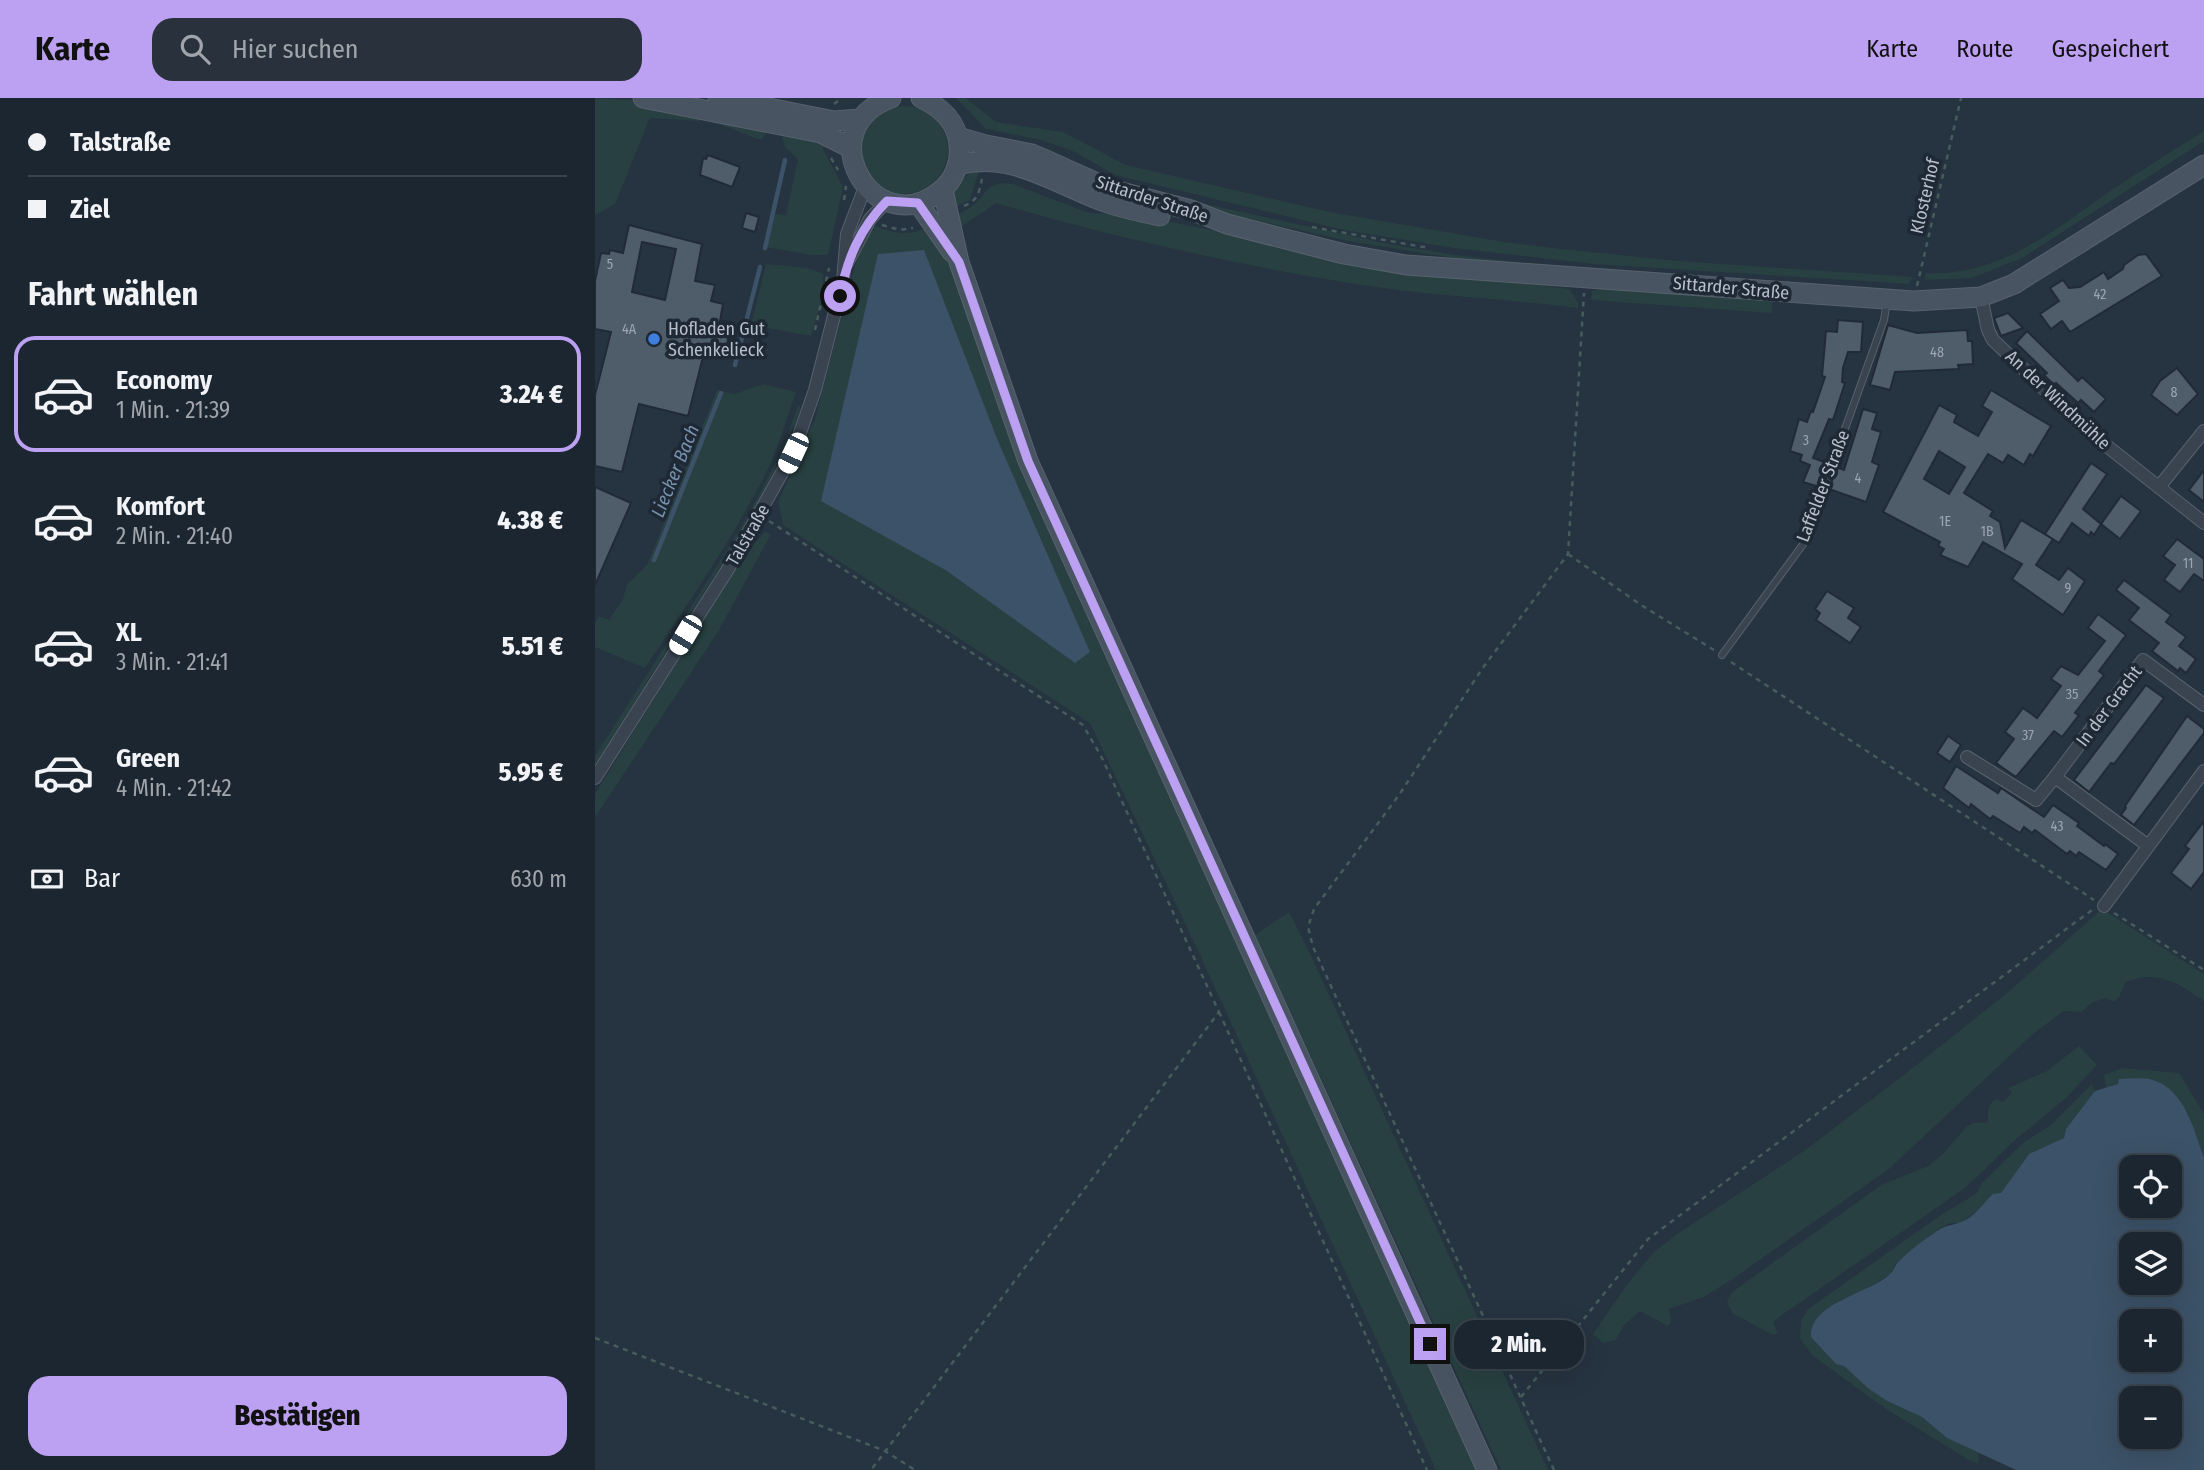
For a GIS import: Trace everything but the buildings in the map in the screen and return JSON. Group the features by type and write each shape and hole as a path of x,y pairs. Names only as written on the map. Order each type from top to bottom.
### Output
{"main road":[{"path":"643,98 821,132 851,148"},
{"path":"718,98 834,121 861,119"},
{"path":"891,98 874,106 861,119 853,136 853,165 865,187 887,201 918,203 943,190 958,165 958,136 949,118 941,109 921,98"},
{"name":"Sittarder Straße","path":"958,136 974,143 1032,154 1113,190 1191,210 1227,224 1344,254 1406,265 1888,299 1948,300 1981,296 2014,285 2204,165"},
{"name":"Sittarder Straße","path":"958,165 985,160 1017,165 1126,209 1189,221 1227,224"},
{"path":"943,190 959,262 1028,461 1487,1470"},
{"path":"918,203 959,262"}],"street":[{"name":"Talstraße","path":"595,778 760,515 793,453 810,407 837,310 845,266 847,234 865,187"},
{"name":"Talstraße","path":"845,266 870,219 887,201"},
{"name":"An der Windmühle","path":"1981,296 1987,330 1993,340 2088,431 2204,523"},
{"path":"2158,488 2204,432"},
{"name":"In der Gracht","path":"1966,757 2036,800 2143,660 2204,705"},
{"path":"2102,905 2204,771"},
{"path":"2055,777 2147,845"}],"lane":[{"name":"Laffelder Straße","path":"1722,655 1804,543 1884,320 1888,299"}],"path":[{"name":"Klosterhof","path":"1916,288 1961,98"},
{"path":"1307,226 1436,249"},
{"path":"1555,1470 1313,947 1308,927 1314,909 1399,795 1482,669 1568,554 1584,317 1584,276"},
{"path":"1907,287 1926,288"},
{"path":"760,515 1083,725 1102,758 1427,1470"},
{"path":"1568,554 1641,605 1722,655 1741,670 2204,970"},
{"path":"1521,1397 1648,1239 2102,905"},
{"path":"871,1470 1219,1012"},
{"path":"595,1338 885,1451 915,1470"}],"green space":[{"path":"595,98 642,101 826,139 823,149 842,185 828,255 811,255 765,247 773,214 786,215 798,159 785,147 781,134 768,130 762,139 757,139 717,123 708,115 700,121 650,118 615,204 595,215"},
{"path":"956,98 966,98 996,122 1063,132 1126,165 1330,212 1553,248 1678,261 1913,277 1909,284 1594,264 1454,248 1344,230 1115,175 1073,151 1041,140 986,129"},
{"path":"904,106 921,110 935,119 944,133 948,150 944,167 935,181 921,190 904,194 887,190 873,181 864,167 860,150 864,133 873,119 887,110"},
{"path":"2204,131 2204,141 2022,258 1972,278 1925,280 1926,273 1953,272 1978,267 2025,248"},
{"path":"997,138 1050,149 1112,181 1154,193 1389,244 1455,255 1580,269 1899,290 1898,293 1829,291 1579,273 1454,258 1348,241 1139,194 1056,157 990,141"},
{"path":"980,167 970,200 951,209 955,189"},
{"path":"1002,183 1013,184 1089,213 1134,215 1433,273 1570,289 1578,308 1401,290 1280,271 1090,229 996,203 958,229 954,218 976,203 991,187"},
{"path":"872,225 900,233 928,227 948,262 1484,1470 1436,1470 1199,953 1090,723 783,525 778,502 815,419 861,243"},
{"path":"766,264 808,268 823,274 822,300 811,336 751,325"},
{"path":"1600,288 1772,301 1772,313 1591,300 1592,291"},
{"path":"763,384 796,392 778,446 764,477 707,574 645,668 595,647 595,623 599,616 609,620 623,599 627,584 647,565 717,390 734,394"},
{"path":"798,405 801,408 790,437 748,520 683,625 680,624 761,491 788,434"},
{"path":"765,532 771,534 718,632 595,817 595,794 742,557"},
{"path":"669,640 670,645 595,765 595,756"},
{"path":"2102,909 2204,974 2204,1001 2167,980 2148,977 2126,982 2114,1002 2105,998 2092,1003 2081,1012 2063,1011 2032,1035 1889,1169 1731,1280 1704,1297 1669,1309 1671,1322 1668,1326 1640,1311 1624,1325 1616,1340 1603,1343 1593,1334 1628,1283 1654,1252 1804,1151 1914,1067 2007,993"},
{"path":"1289,912 1548,1470 1501,1470 1255,935"},
{"path":"2079,1046 2097,1065 2067,1097 2013,1142 1965,1188 1773,1322 1778,1334 1771,1334 1732,1313 1727,1302 1731,1293 1881,1185 1928,1166 1943,1154 1966,1127 1973,1123 1988,1122 1989,1106 1996,1099 2003,1102 2012,1093 2008,1088 2047,1071"},
{"path":"2122,1068 2179,1073 2204,1114 2204,1158 2187,1111 2152,1079 2120,1079 2118,1084 2106,1089 2104,1075"},
{"path":"2092,1084 2095,1091 2093,1096 2066,1129 2064,1138 2025,1159 2001,1194 1986,1201 1960,1223 1951,1223 1940,1228 1896,1263 1891,1274 1850,1298 1839,1300 1836,1364 1844,1366 1887,1401 1922,1417 1947,1438 1979,1453 1978,1463 1886,1409 1813,1356 1800,1339 1801,1321 1808,1309 1941,1215 1977,1193 1982,1183 2024,1142 2051,1125"}],"water":[{"path":"924,250 998,441 1090,652 1075,663 947,571 821,501 878,254"},
{"path":"2119,1079 2149,1079 2164,1085 2173,1092 2187,1112 2204,1158 2204,1470 2016,1470 1947,1438 1922,1417 1887,1401 1844,1366 1836,1364 1811,1337 1813,1325 1830,1307 1881,1281 1903,1257 1932,1234 1966,1220 1993,1194 2001,1193 2029,1154 2064,1138 2066,1129 2095,1091 2118,1084"}],"waterway":[{"name":"Liecker Bach","path":"765,248 785,160"},
{"name":"Liecker Bach","path":"735,365 760,267"},
{"name":"Liecker Bach","path":"654,560 721,393"}],"place":[{"name":"Hofladen Gut Schenkelieck","path":"654,339"}],"route":[{"path":"840,296 845,266 870,219 887,201 898,204 918,203 959,262 1028,461 1430,1344"}]}
